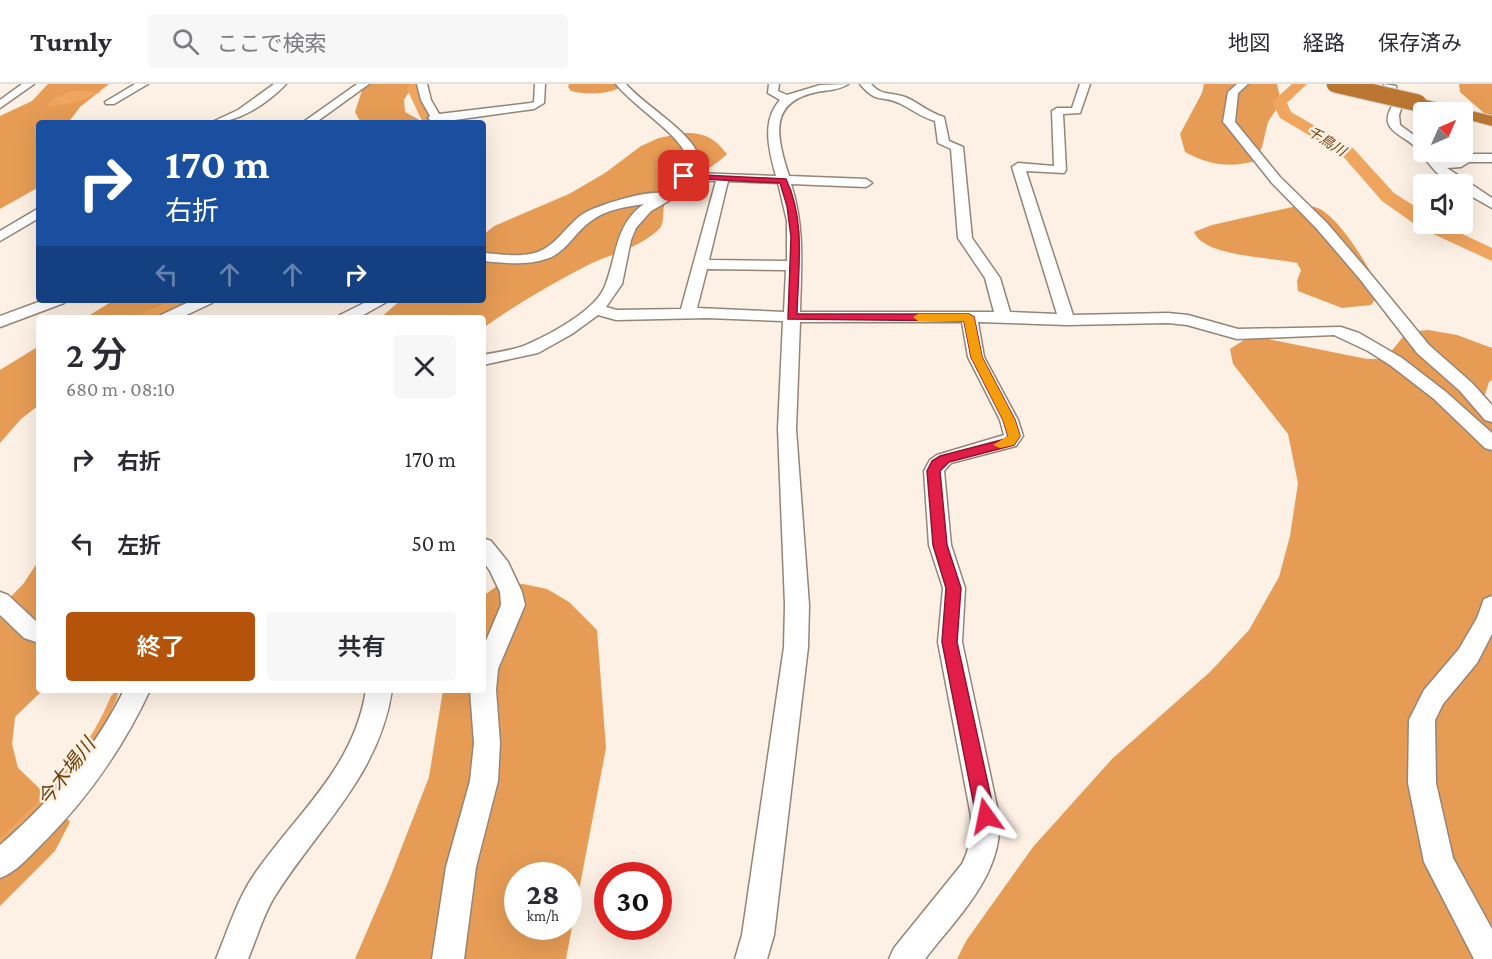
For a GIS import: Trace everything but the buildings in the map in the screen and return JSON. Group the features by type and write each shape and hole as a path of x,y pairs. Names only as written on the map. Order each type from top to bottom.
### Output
{"highway":[{"path":"1335,84 1414,102"}],"street":[{"path":"0,105 29,84"},
{"path":"110,102 143,84"},
{"path":"223,120 242,112 281,84"},
{"path":"304,120 345,84"},
{"path":"305,120 364,84"},
{"path":"422,84 436,120 534,106 539,103 540,84"},
{"path":"486,359 532,349 566,331 596,309 610,293 614,284 624,240 630,227 646,208 672,194 692,164 690,148 684,141 630,95 621,84"},
{"path":"751,959 758,935 796,647 797,605 787,429 795,266 794,226 791,206 776,156 775,126 780,91 808,91 843,84"},
{"path":"865,84 875,95 903,100 925,115 940,119 944,143 957,147 965,238 968,246 986,268 1000,294 1003,317"},
{"path":"1067,320 1018,167 1059,170 1057,111 1076,111 1085,84"},
{"path":"1243,84 1233,92 1229,122 1276,180 1322,226 1424,349 1466,387 1492,416"},
{"path":"1389,84 1397,105 1393,115 1395,126 1419,144 1434,165 1447,174"},
{"path":"1434,165 1457,164 1466,158 1492,158"},
{"path":"688,314 723,177"},
{"path":"486,257 528,259 540,257 560,245 591,214 622,202 657,197 681,181 723,177 866,183"},
{"path":"1473,192 1492,204"},
{"path":"0,237 36,214"},
{"path":"701,264 795,266"},
{"path":"0,322 49,303"},
{"path":"174,315 200,303"},
{"path":"352,315 376,303"},
{"path":"596,309 616,315 1003,317 1067,320 1168,318 1188,320 1237,334 1335,330 1350,333 1449,402 1492,444"},
{"path":"904,959 972,874 981,858 987,838 986,816 950,642 954,588 940,545 934,471 937,464 944,459 1009,442 1014,436 1009,420 976,357 969,317"},
{"path":"486,550 500,568 511,592 513,605 486,669"},
{"path":"0,601 32,632 36,633"},
{"path":"1491,959 1439,862 1422,783 1422,720 1432,697 1468,656 1489,618 1492,605"},
{"path":"0,864 24,844 81,784 107,748 135,693"},
{"path":"232,959 265,885 336,792 370,731 379,693"},
{"path":"447,959 461,867 484,781 487,743 483,693"}],"shaded area":[{"path":"48,84 109,84 80,107 70,120 36,120 36,189 0,209 0,116 32,101"},
{"path":"364,84 414,84 404,100 405,112 420,120 359,120 355,112"},
{"path":"569,84 625,84 607,92 583,93 571,91"},
{"path":"1204,84 1277,84 1281,102 1268,122 1256,161 1219,164 1202,160 1185,152 1180,134 1202,93"},
{"path":"1459,84 1492,84 1492,116 1485,114 1460,92"},
{"path":"71,91 101,92 77,102 46,107 53,99"},
{"path":"683,133 697,134 708,137 727,154 669,197 665,203 661,226 649,238 562,279 486,326 486,315 384,315 398,303 486,303 486,233 494,226 569,194 605,173 641,146 659,138"},
{"path":"1297,206 1311,206 1320,209 1329,215 1347,235 1381,292 1371,305 1342,308 1298,291 1297,281 1301,270 1297,263 1224,251 1211,247 1200,240 1194,232 1212,225"},
{"path":"109,303 208,303 186,315 90,315"},
{"path":"1428,330 1457,335 1492,348 1492,380 1489,382 1484,398 1492,404 1492,959 957,959 966,941 1033,847 1112,759 1211,671 1249,630 1279,577 1290,536 1298,483 1288,434 1233,364 1230,349 1244,340 1258,337 1367,359 1385,359 1407,332"},
{"path":"36,348 36,407 21,419 0,443 0,370"},
{"path":"36,565 36,693 40,693 15,717 12,744 18,768 57,805 70,822 55,851 0,906 0,608 24,583"},
{"path":"523,584 547,589 569,602 597,630 606,748 582,875 582,862 504,862 504,940 570,940 566,959 355,959 429,777 443,693 486,693 486,594 497,586"}],"waterway":[{"name":"今木場川","path":"416,84 414,89 430,120"},
{"name":"千鳥川","path":"1300,84 1279,102 1285,115 1347,151 1388,197 1413,214"},
{"name":"千鳥川","path":"1448,234 1492,255"},
{"name":"今木場川","path":"158,315 184,303"},
{"name":"今木場川","path":"114,698 116,693"},
{"name":"今木場川","path":"0,842 66,776 93,739 114,697"}],"slow traffic":[{"path":"918,317 969,317 976,357 1009,420 1014,436 1013,440 1000,445"}],"route":[{"path":"684,176 783,181 791,206 795,237 791,317 969,317 976,357 1009,420 1014,436 1009,442 944,459 937,464 934,471 940,545 954,588 950,642 986,816"}]}
